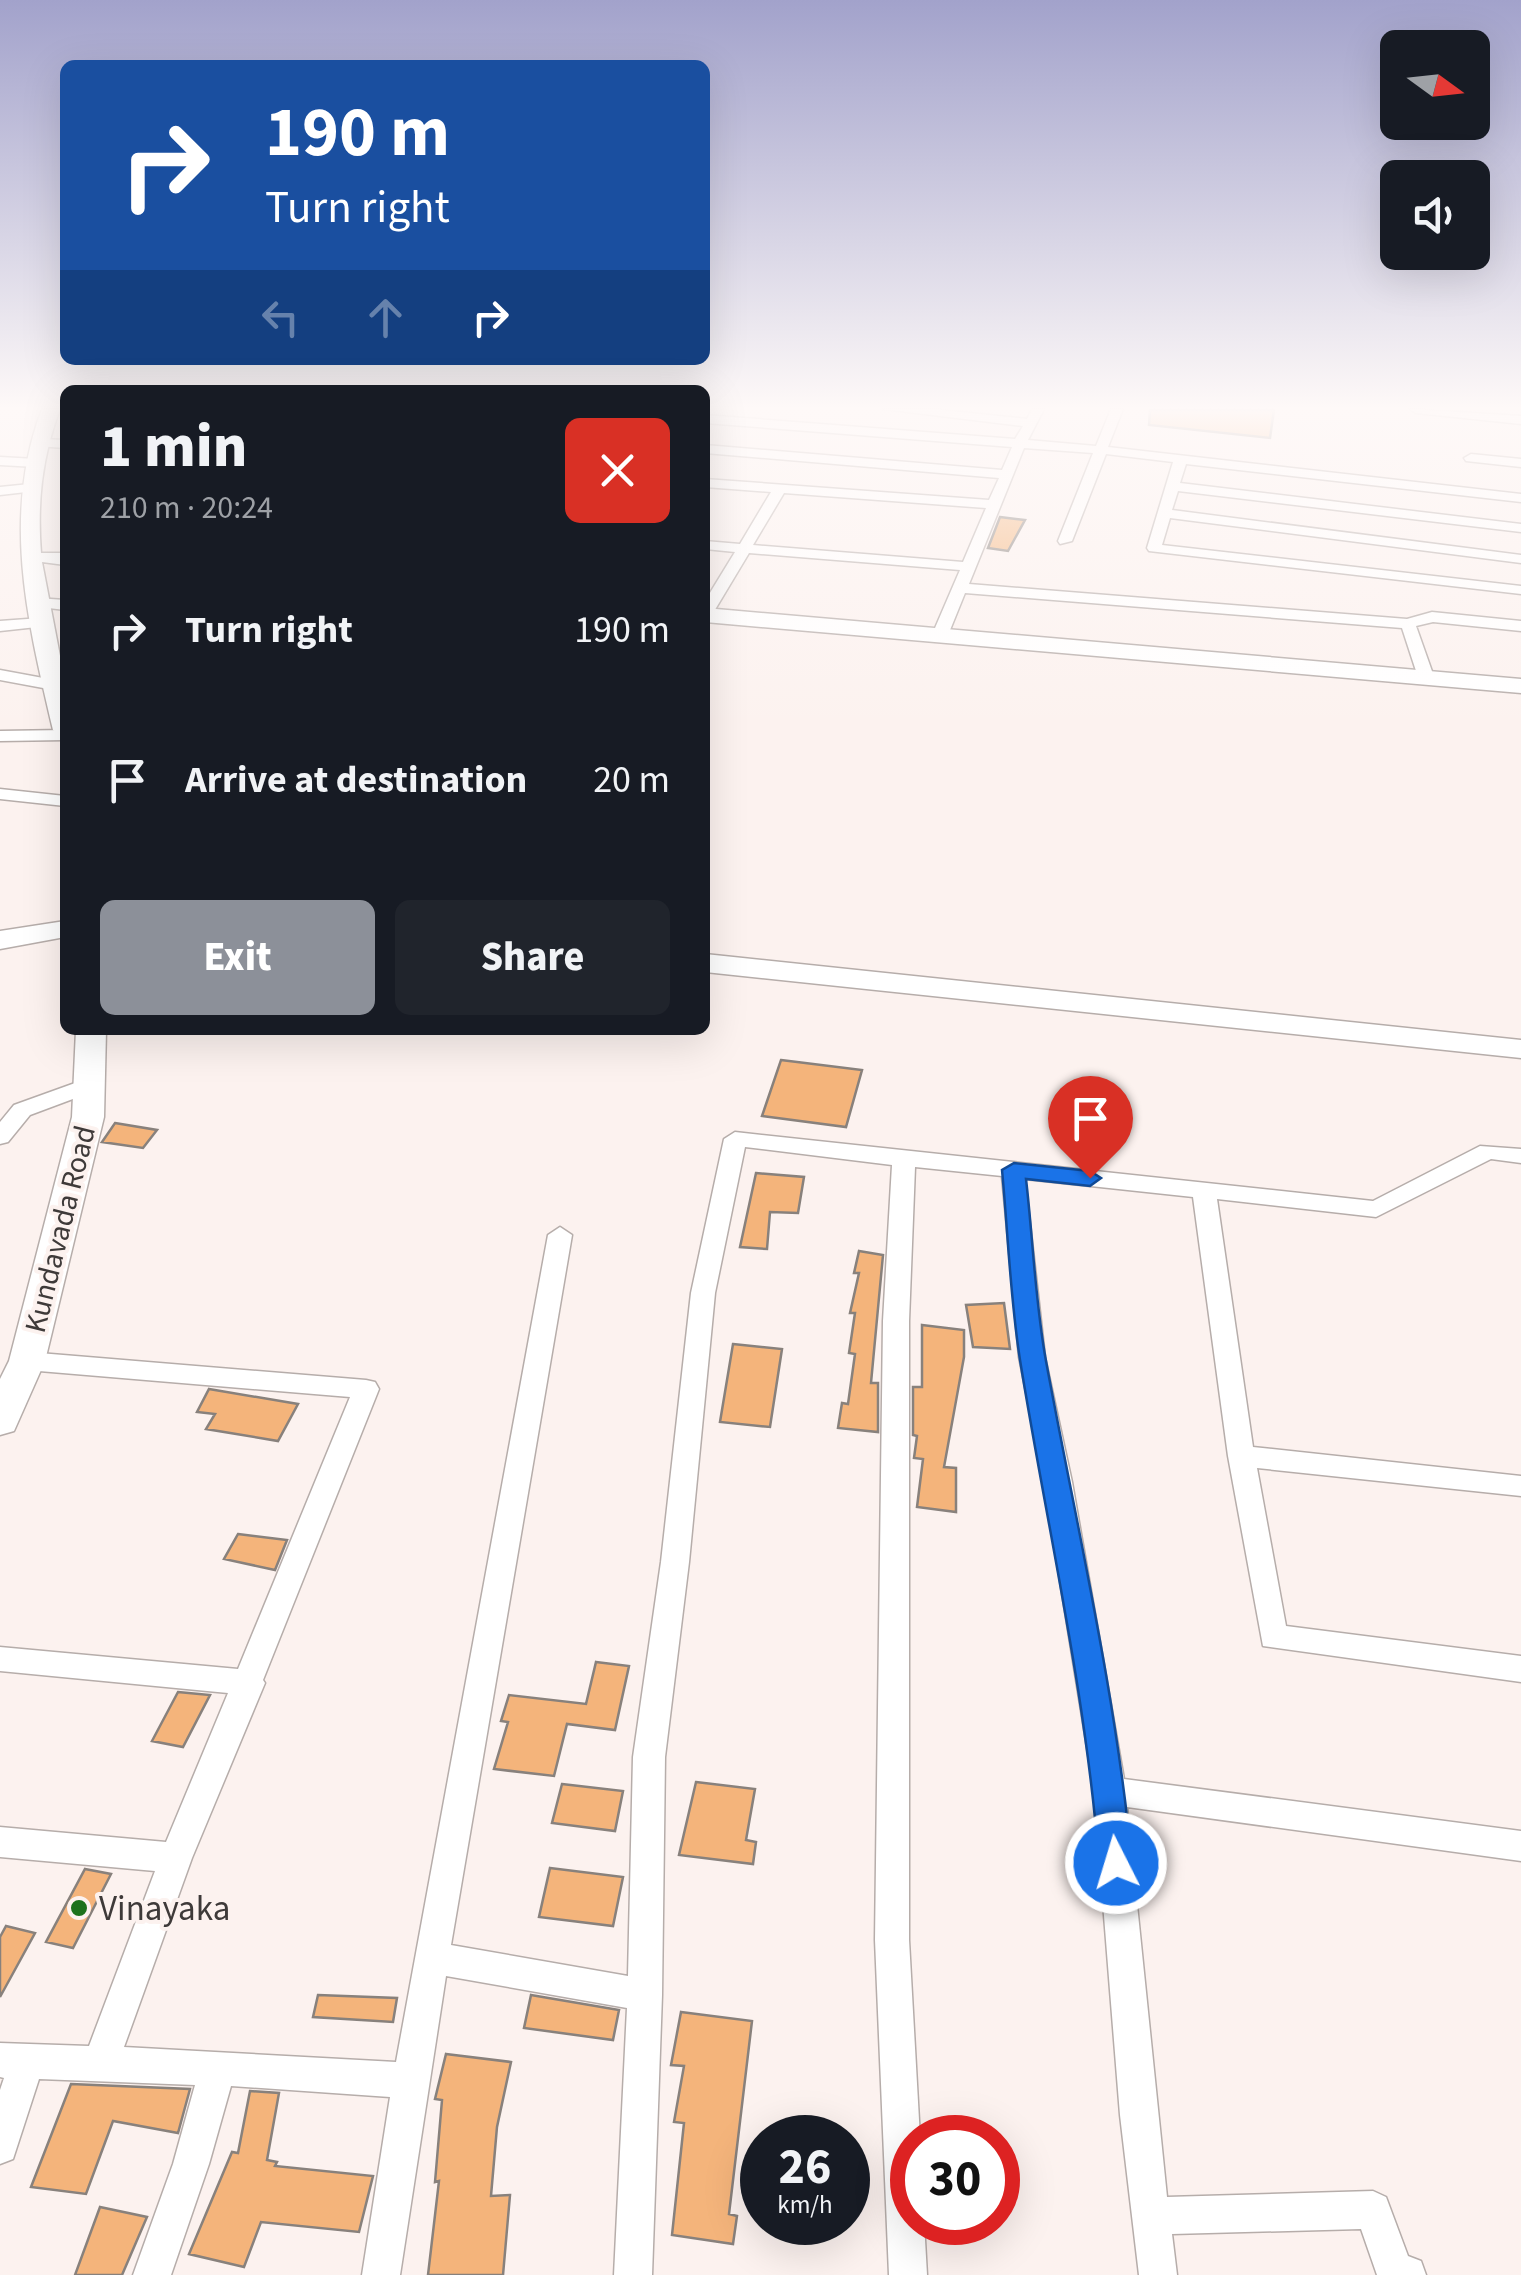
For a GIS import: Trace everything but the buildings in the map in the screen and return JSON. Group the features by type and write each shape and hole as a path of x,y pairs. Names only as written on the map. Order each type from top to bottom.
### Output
{"street":[{"path":"31,515 33,584 60,711"},
{"path":"710,606 764,515"},
{"path":"940,635 992,515"},
{"path":"1066,541 1076,515"},
{"path":"1163,515 1154,548 1521,590"},
{"path":"1181,515 1521,559"},
{"path":"1415,515 1521,528"},
{"path":"710,546 970,567"},
{"path":"960,588 1408,624 1432,617 1521,626"},
{"path":"0,626 60,607"},
{"path":"710,614 1521,686"},
{"path":"1408,624 1426,678"},
{"path":"0,676 54,685"},
{"path":"0,736 60,732"},
{"path":"0,794 60,800"},
{"path":"0,940 60,930"},
{"path":"710,964 1521,1050"},
{"name":"Kundavada Road","path":"0,1422 27,1361 88,1117 91,1035"},
{"path":"0,1137 22,1110 89,1085"},
{"path":"633,2275 645,1995 649,1757 675,1562 703,1292 734,1139 1376,1210 1488,1151 1521,1156"},
{"path":"904,1160 896,1321 892,1940 908,2275"},
{"path":"1014,1170 1032,1357 1058,1482 1110,1791 1138,2115 1158,2275"},
{"path":"1204,1191 1241,1456 1273,1637 1521,1669"},
{"path":"381,2275 410,2081 560,1235"},
{"path":"27,1361 366,1389 176,1858 100,2063"},
{"path":"1241,1456 1521,1486"},
{"path":"0,1659 250,1683"},
{"path":"1110,1791 1521,1846"},
{"path":"0,1842 176,1858"},
{"path":"432,1958 645,1995"},
{"path":"0,2146 14,2061 218,2068 410,2081"},
{"path":"152,2275 191,2164 218,2068"},
{"path":"1150,2216 1373,2210 1394,2271 1406,2275"}],"place":[{"name":"Vinayaka","path":"79,1908"}],"route":[{"path":"1090,1178 1014,1170 1032,1357 1058,1482 1110,1791 1116,1863"}]}
